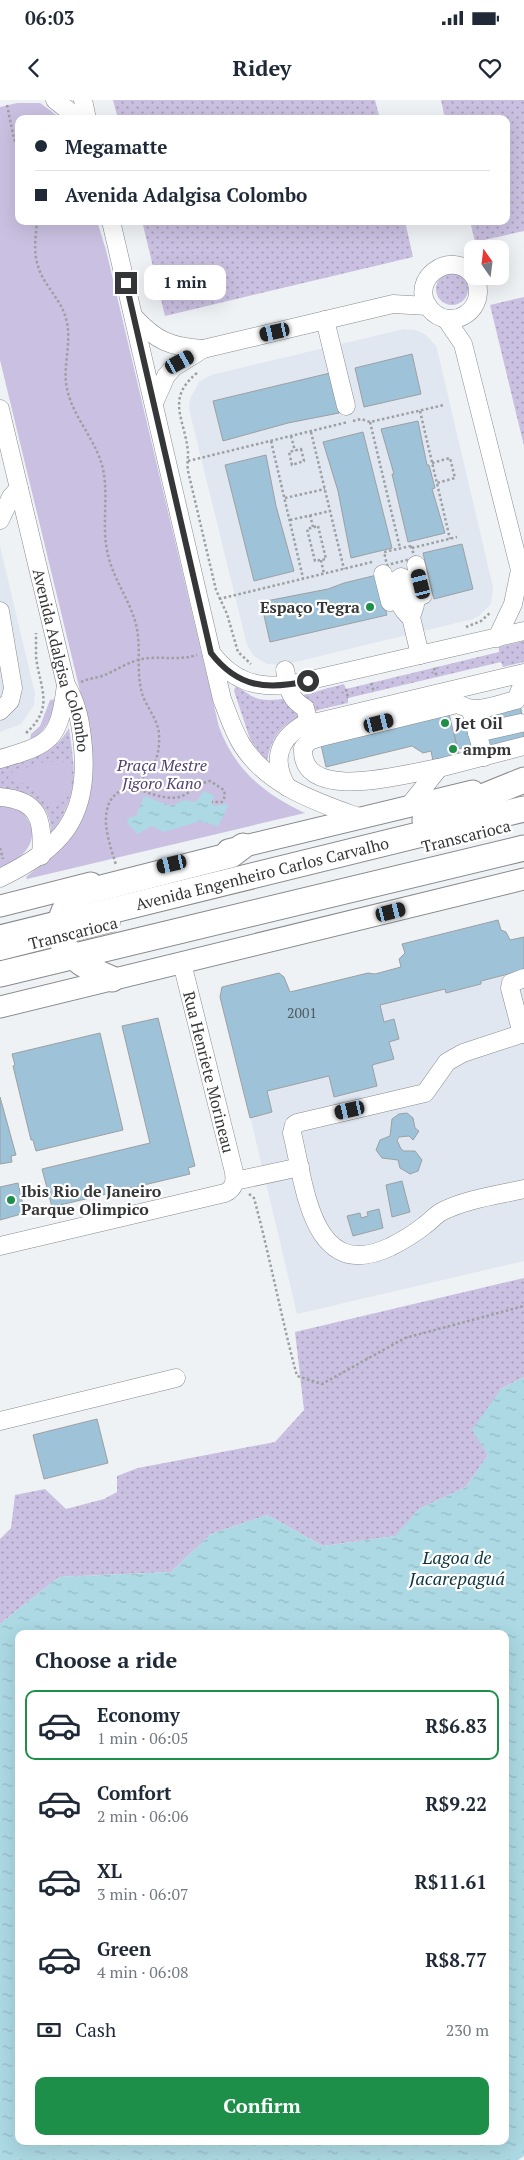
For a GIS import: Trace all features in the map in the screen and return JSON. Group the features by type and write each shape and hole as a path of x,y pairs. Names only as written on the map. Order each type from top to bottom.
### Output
{"highway":[{"path":"347,852 524,780"},
{"name":"Avenida Engenheiro Carlos Carvalho","path":"5,955 65,941 347,852 524,809"},
{"path":"112,979 97,973 65,941 64,908 70,900 81,893 231,855 243,846"},
{"name":"Avenida Engenheiro Carlos Carvalho","path":"5,955 65,941 524,848"}],"main road":[{"name":"Avenida Engenheiro Carlos Carvalho","path":"0,906 243,846 524,780"},
{"path":"0,1007 524,879"}],"street":[{"path":"55,100 74,115"},
{"path":"83,100 86,115"},
{"path":"112,225 154,403 207,653 222,699 241,744 261,768 289,790 362,818"},
{"path":"393,304 426,281 435,269 449,264 464,267"},
{"path":"426,281 424,294 428,306 434,313 446,319 463,344 522,573 513,604 497,638"},
{"path":"463,344 470,312 478,298 479,290 477,285"},
{"path":"154,403 166,376 174,367 203,350 393,304 428,306"},
{"path":"446,319 457,318 470,312"},
{"path":"134,316 148,332 166,343 175,347 203,350"},
{"path":"325,320 346,406"},
{"name":"Avenida Adalgisa Colombo","path":"0,409 4,448 19,488 72,684 82,733 84,764 83,789 77,811 66,830 41,856 2,869"},
{"path":"0,520 11,497 19,488"},
{"path":"383,574 394,616 397,618 411,614 424,607 426,604 414,555"},
{"path":"0,611 5,669 12,694 10,701 0,711"},
{"path":"411,614 420,655"},
{"path":"207,653 224,670 253,684 273,687 287,678 420,655 524,631"},
{"path":"287,678 293,701 305,708 312,732 303,748 304,762 308,769 328,780 358,781 439,768 524,746"},
{"path":"0,759 28,751 51,738 62,719 72,684"},
{"path":"312,732 441,684 522,686"},
{"path":"441,684 464,708 477,733 484,757"},
{"path":"289,790 279,772 278,756 284,741 301,726 312,732 464,708 522,686"},
{"path":"477,733 523,729 522,686"},
{"path":"408,807 439,768"},
{"path":"0,797 16,798 33,808 43,834 41,856"},
{"name":"Transcarioca","path":"65,941 524,821"},
{"name":"Transcarioca","path":"65,941 524,836"},
{"name":"Rua Henriete Morineau","path":"182,963 235,1181"},
{"path":"524,978 511,983 510,988 523,1034 463,1053 446,1062 425,1093 294,1125 292,1133 313,1221 327,1244 340,1252 363,1256 387,1248 407,1238 442,1211 524,1189"},
{"path":"0,1246 225,1193 232,1190 235,1181 300,1167"},
{"path":"0,1421 176,1378"}],"path":[{"path":"7,105 15,141"},
{"path":"37,225 36,260 43,277 60,302 67,322 66,384 70,402 91,438 102,469 105,484 103,530 108,558 135,623 142,695 157,726 157,755 147,776 128,786 112,798 107,810 107,832 119,876"},
{"path":"203,368 183,388 179,400 179,412 188,451 188,471 219,599 227,614 238,652 253,666"},
{"path":"188,461 361,419 370,422 444,405"},
{"path":"420,411 450,539"},
{"path":"370,422 400,548"},
{"path":"310,431 344,569"},
{"path":"291,436 295,451"},
{"path":"271,441 304,578"},
{"path":"301,449 304,461 292,465 289,452 295,451 301,449"},
{"path":"432,462 450,458 455,478 437,483"},
{"path":"285,498 325,489"},
{"path":"290,520 330,511"},
{"path":"310,515 313,527"},
{"path":"318,526 326,559 321,560 315,562 307,529 318,526"},
{"path":"219,599 385,558 384,552 400,548 412,546 414,555 457,537"},
{"path":"321,560 324,574"},
{"path":"460,628 481,620 495,606"},
{"path":"25,734 36,724 42,714 45,699 36,657 34,624"},
{"path":"72,684 90,677 105,675 122,664 139,660 181,658 207,653"},
{"path":"434,668 441,684"},
{"path":"371,683 374,692"},
{"path":"346,689 348,698"},
{"path":"128,786 163,797 179,797 210,780 224,790 225,796 222,802 212,802"},
{"path":"0,848 2,869"},
{"path":"235,1181 254,1198 273,1267 284,1326 297,1376 322,1384 405,1338 524,1306"}],"shaded area":[{"path":"404,329 415,330 426,335 436,346 493,587 491,604 473,619 283,665 267,664 254,656 247,645 189,409 190,399 199,382 211,375"},
{"path":"0,546 35,694 34,705 21,724 0,732"},
{"path":"498,920 501,929 506,932 510,940 524,937 524,1261 297,1314 220,989 276,973 283,975 290,992 368,973 375,974 401,967 399,959 405,953 402,944"}],"green space":[{"path":"113,100 375,100 379,115 117,115"},
{"path":"441,100 524,100 524,231 484,240 475,240 471,225 510,225 510,115 444,115"},
{"name":"Praça Mestre Jigoro Kano","path":"17,103 40,103 56,115 15,115 15,225 98,225 106,250 219,727 233,756 253,779 277,798 305,813 27,879 26,877 52,856 69,838 89,795 93,757 81,695 0,360 0,107"},
{"path":"143,225 406,225 413,257 165,316"},
{"path":"446,274 458,274 464,279 464,285 467,285 467,295 458,304 446,304 437,295 437,283"},
{"path":"524,297 524,446 490,305"},
{"path":"524,641 524,662 503,667 501,662 348,698 348,703 307,714 296,719 285,726 277,735 271,747 267,763 250,739 234,691 235,687 256,698 268,700 290,698 344,684 346,689 499,652 499,647"},
{"path":"56,699 48,723 40,733 30,740 31,734 40,726 50,700"},
{"path":"69,728 74,772 73,784 67,807 51,836 48,814 37,801 20,794 0,790 0,766 39,755 56,745"},
{"path":"44,762 63,762 71,767 70,792 64,801 59,804 52,805 34,788 11,781 8,778 10,773"},
{"path":"0,804 19,808 27,819 32,837 24,852 0,872"},
{"path":"524,1278 524,1377 501,1389 488,1455 466,1487 419,1509 396,1536 323,1546 267,1515 211,1534 171,1572 59,1577 0,1624 0,1539 11,1528 15,1495 45,1489 66,1509 104,1499 117,1492 117,1476 138,1468 275,1442 304,1410 295,1332"}],"water":[{"path":"204,791 215,796 211,802 214,806 226,804 228,806 218,826 200,821 164,832 151,826 138,834 127,823 128,818 136,816 144,796 171,806 184,800 196,802"},
{"name":"Lagoa de Jacarepaguá","path":"524,1377 524,2156 518,2160 0,2160 0,1624 59,1577 171,1572 211,1534 267,1515 323,1546 395,1536 419,1509 466,1487 488,1455 472,1430 501,1389"}],"building":[{"path":"412,354 421,394 364,407 355,368"},
{"path":"330,373 339,413 288,423 223,441 213,401"},
{"path":"418,421 427,465 429,465 435,488 432,489 445,533 408,542 392,474 394,474 381,429"},
{"path":"363,432 392,548 351,558 338,491 323,442"},
{"path":"266,455 276,506 294,571 254,581 225,465"},
{"path":"462,544 473,589 434,599 423,553"},
{"path":"377,575 387,615 270,642 261,602 328,589"},
{"path":"520,705 524,725 524,743 490,751 487,742 458,749 453,731 485,723 483,713"},
{"path":"449,714 459,755 433,761 431,751 423,753 412,746 326,767 321,745"},
{"path":"498,920 501,930 506,932 510,940 524,937 524,970 481,981 481,984 446,993 445,989 380,1005 384,1022 394,1019 399,1039 389,1042 394,1059 372,1065 377,1086 334,1097 329,1076 267,1091 272,1112 250,1118 220,997 222,987 279,973 284,977 290,992 368,973 375,974 401,967 399,959 405,953 402,944"},
{"path":"158,1018 195,1166 188,1168 190,1174 52,1207 42,1169 150,1143 122,1026"},
{"path":"100,1033 123,1130 36,1151 33,1140 31,1140 13,1066 15,1065 12,1054"},
{"path":"0,1097 16,1155 11,1156 12,1162 0,1164"},
{"path":"407,1113 413,1118 415,1128 419,1131 413,1140 409,1136 399,1137 397,1140 401,1149 404,1151 415,1151 422,1160 418,1171 410,1174 400,1168 398,1160 382,1158 376,1150 380,1140 390,1136 392,1119 399,1114"},
{"path":"402,1181 410,1212 392,1217 386,1185"},
{"name":"Ibis Rio de Janeiro Parque Olimpico","path":"18,1183 25,1213 0,1220 0,1187"},
{"path":"379,1209 383,1228 353,1236 347,1216 360,1213 361,1218 368,1216 367,1212"},
{"path":"97,1419 108,1463 44,1479 33,1435"}],"place":[{"name":"Espaço Tegra","path":"370,607"},
{"name":"Jet Oil","path":"445,723"},
{"name":"ampm","path":"453,749"},
{"name":"Ibis Rio de Janeiro Parque Olimpico","path":"11,1200"}],"route":[{"path":"126,283 211,653 224,670 253,684 273,687 308,681"}]}
